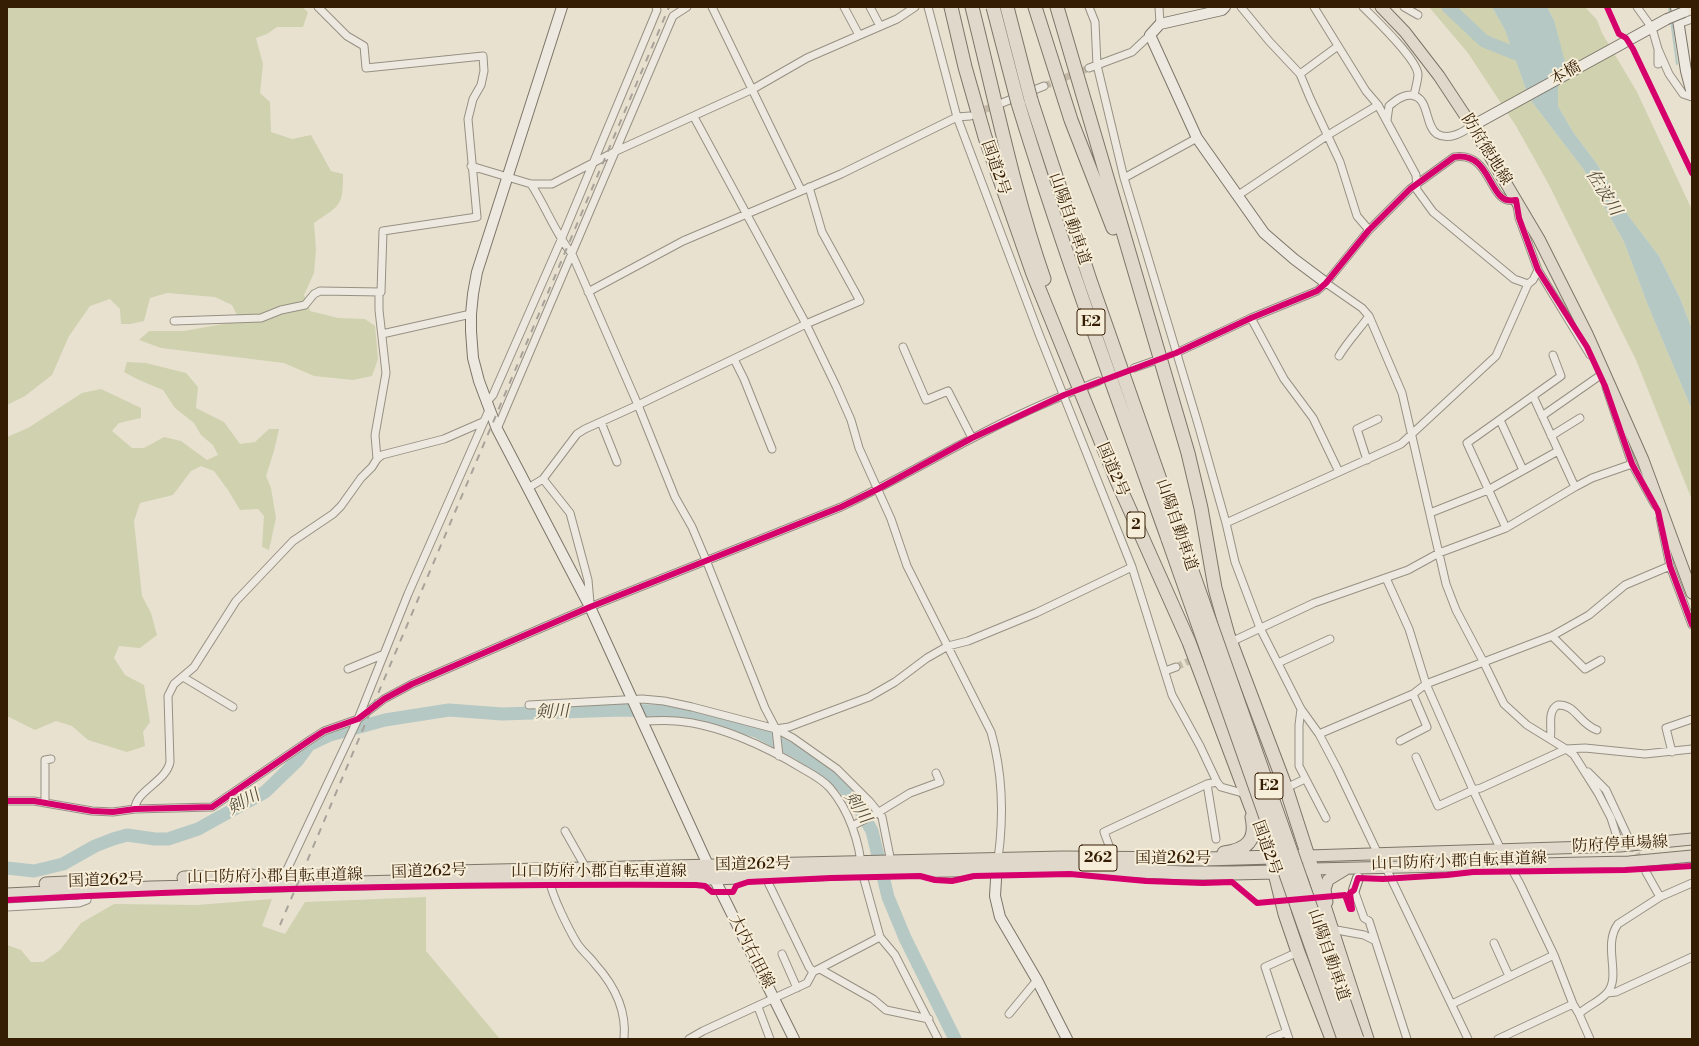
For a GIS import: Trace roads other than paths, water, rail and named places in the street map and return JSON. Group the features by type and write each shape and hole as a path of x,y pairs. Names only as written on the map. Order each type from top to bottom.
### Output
{"highway":[{"name":"国道2号","path":"951,7 965,67 985,137 1033,274 1116,481 1189,642 1276,872 1285,914 1298,952 1332,1039"},
{"path":"972,7 992,94 1020,200 1042,273 1068,347 1071,368"},
{"name":"山陽自動車道","path":"993,7 1025,102"},
{"name":"山陽自動車道","path":"1006,7 1043,183 1077,284 1174,536 1357,1039"},
{"path":"1035,7 1071,120 1146,310"},
{"path":"1057,7 1188,453 1201,508 1214,588 1228,635 1286,788 1367,1039"},
{"name":"山陽自動車道","path":"1174,536 1344,1039"},
{"path":"1255,873 1267,862 1274,849 1277,830 1277,794 1267,737"},
{"path":"1204,859 1245,847 1251,840 1254,824 1248,799"},
{"name":"国道262号","path":"7,895 165,887 548,874 586,868 711,872 765,876 890,865 997,864 1114,859 1204,859 1308,856"},
{"name":"国道262号","path":"997,864 1184,874 1255,873 1312,869"},
{"name":"国道262号","path":"7,886 217,877 711,872 863,867"}],"main road":[{"name":"防府徳地線","path":"1381,7 1405,32 1439,76 1472,126 1552,264 1643,460 1660,510 1692,593"},
{"name":"防府停車場線","path":"1308,856 1620,846 1692,839"},
{"name":"防府停車場線","path":"1312,869 1354,872 1386,868 1630,862 1692,856"},
{"path":"1329,925 1329,909 1325,889 1326,884 1328,880 1354,872"}],"street":[{"path":"318,7 347,36 364,46 366,68 483,56 484,71 481,85 473,99 468,119 471,166 477,217 383,232 379,310 386,373 375,435 377,459"},
{"name":"大内右田線","path":"562,7 478,272 473,294 471,314 473,358 497,429 590,608 711,872 794,1039"},
{"path":"284,876 358,719 382,655 483,422 488,406 561,240 657,10 656,7"},
{"path":"497,429 673,16 687,7"},
{"path":"712,7 801,190"},
{"path":"844,7 859,35"},
{"path":"870,7 880,26"},
{"path":"471,166 531,184 552,184 614,152 694,117 752,89 807,58 898,19 915,7"},
{"path":"928,7 958,117 991,209 1132,568 1172,695 1200,746 1216,782 1221,787 1248,799"},
{"path":"1089,7 1095,22 1097,65 1124,178 1226,523 1235,562 1260,628 1301,708 1319,734 1337,768 1378,854"},
{"path":"1159,7 1160,24"},
{"path":"1089,68 1132,52 1150,36 1160,24 1222,10 1225,7"},
{"path":"1241,7 1300,74 1340,162 1357,216 1369,230"},
{"path":"1314,7 1366,91 1378,105 1416,175 1417,190 1433,212 1514,278 1528,284"},
{"path":"1363,7 1378,21 1416,69 1418,76 1414,96"},
{"path":"1404,7 1418,15"},
{"path":"1639,9 1652,28 1658,49 1669,74 1683,94 1692,97"},
{"path":"1684,9 1678,24 1686,71 1692,94"},
{"name":"本橋","path":"1472,126 1684,9"},
{"path":"1678,24 1692,19"},
{"path":"1150,36 1197,138 1264,233 1294,259 1362,308 1369,316 1402,393 1446,584 1456,610 1484,662 1504,704 1527,725 1574,755 1598,793 1611,818 1620,846"},
{"path":"1300,74 1338,46"},
{"path":"1658,49 1658,64"},
{"path":"1002,103 1044,86"},
{"path":"1387,121 1389,106 1393,102 1407,95 1420,99 1433,129 1437,134 1453,136 1472,126"},
{"path":"1237,196 1328,135 1378,105"},
{"path":"588,292 683,241 841,174 958,117 970,116"},
{"path":"694,117 806,324 836,386 851,420 859,448 891,519 907,566 991,732 996,750 1003,815 995,896 1000,917 1036,980 1067,1039"},
{"path":"1124,178 1197,138"},
{"path":"1176,353 1251,318 1317,291 1326,283 1369,230 1417,182 1454,157 1467,157 1474,159 1479,164 1500,197 1510,202 1516,200 1520,218 1538,270 1587,347 1602,374 1632,464 1660,510 1670,566 1692,625"},
{"path":"531,184 539,196 561,240 572,254 638,405 675,497 692,527 765,708 777,733 779,754"},
{"path":"528,488 543,479 576,434 806,324 860,301 822,232 808,187"},
{"path":"1226,523 1401,444 1496,356 1528,284 1533,280 1538,270"},
{"path":"174,321 261,318 281,310 305,305 314,294 320,291 379,292"},
{"path":"382,334 471,314"},
{"path":"1339,356 1348,341 1360,330 1369,316"},
{"path":"1251,318 1284,379 1313,418 1339,472"},
{"path":"903,347 926,400 948,391 972,438"},
{"path":"1506,528 1467,442 1561,376 1553,355"},
{"path":"734,359 744,378 772,449"},
{"path":"1134,368 1154,360"},
{"path":"1542,416 1602,374"},
{"path":"7,801 34,801 92,811 113,812 135,809 212,807 324,731 358,719 384,699 412,684 706,560 828,513 878,489 972,438 1064,395 1099,381"},
{"path":"1533,396 1575,487"},
{"path":"1551,436 1580,418"},
{"path":"1367,460 1357,429 1378,419"},
{"path":"1500,420 1523,470"},
{"path":"135,809 135,805 139,798 164,776 169,769 168,696 174,684 194,667 236,601 293,541 333,514 342,506 361,478 382,455 444,439 483,422"},
{"path":"600,422 617,462"},
{"path":"1430,513 1488,490 1558,451"},
{"path":"1233,642 1314,603 1408,570 1439,553 1506,528 1592,478 1632,464"},
{"path":"543,479 570,513 588,580 590,608"},
{"path":"1319,734 1413,694 1426,684 1552,636 1589,615 1625,585 1670,566"},
{"path":"777,733 789,727 869,697 895,682 927,658 948,646 968,641 1036,613 1132,568"},
{"path":"1386,578 1409,629 1426,684 1501,850 1520,884 1554,954 1572,1004 1579,1014 1590,1039"},
{"path":"1552,636 1585,670 1601,660"},
{"path":"1278,663 1330,639"},
{"path":"348,669 382,655"},
{"path":"1165,671 1176,667"},
{"path":"183,677 233,707"},
{"path":"1400,741 1427,727 1413,694"},
{"path":"529,705 664,701 692,707 793,738 837,769 879,812 887,834 890,865"},
{"path":"1550,739 1552,732 1550,718 1552,711 1558,705 1564,705 1573,710 1584,724 1597,730"},
{"path":"1301,708 1299,725 1299,766 1326,818"},
{"path":"642,719 676,721 717,730 779,754 813,774 829,787 842,806 852,826 880,937 895,955 938,1039"},
{"path":"1672,752 1666,728 1692,719"},
{"path":"1416,757 1438,806 1566,749 1585,748 1646,754 1692,749"},
{"path":"45,803 45,760 51,759"},
{"path":"1581,766 1606,790 1627,835"},
{"path":"852,826 910,793 940,782 936,772"},
{"path":"1286,788 1305,779"},
{"path":"1114,859 1104,832 1207,784 1216,782"},
{"path":"1207,784 1216,839"},
{"path":"565,831 586,868"},
{"path":"1386,868 1468,1039"},
{"name":"山口防府小郡自転車道線","path":"1354,872 1354,890"},
{"path":"1646,872 1660,897"},
{"path":"548,874 551,890 578,944 601,971 614,989 620,1001 625,1020 624,1039"},
{"path":"765,876 809,967 873,999 886,1010 929,1020"},
{"path":"1607,993 1613,978 1610,947 1614,930 1618,924 1660,897 1692,883"},
{"path":"1354,890 1364,918 1369,921 1407,1039"},
{"path":"7,907 79,903 87,900 88,891"},
{"path":"1329,925 1364,935 1374,940"},
{"path":"689,1039 703,1030 758,1007 807,983 817,970 880,937"},
{"path":"1494,944 1509,976"},
{"path":"1289,1039 1265,967 1298,952"},
{"path":"782,954 797,988"},
{"path":"1452,1004 1554,954"},
{"path":"1579,1014 1607,993 1616,992 1692,957"},
{"path":"1008,1014 1036,980"},
{"path":"1498,1039 1572,1004"},
{"path":"758,1007 770,1039"},
{"path":"1270,1039 1286,1032"}],"water":[{"name":"佐波川","path":"1492,7 1547,7 1554,20 1566,66 1558,87 1558,106 1573,132 1597,164 1630,218 1659,256 1680,298 1692,329 1692,410 1649,308 1624,242 1584,170 1529,98 1505,30"}],"waterway":[{"path":"1448,7 1484,41 1529,59"},
{"path":"1669,7 1670,14"},
{"path":"1671,20 1677,64"},
{"name":"剣川","path":"7,868 34,871 63,864 95,846 127,835 155,839 168,839 198,829 265,792 298,760 309,745 330,735 385,720 449,710 502,714 622,710 684,712 756,731 798,753 844,787 862,813 872,831 888,897 905,938 955,1039"}],"tunnel":[{"path":"1044,86 1089,68"},
{"path":"975,113 997,105"},
{"path":"1158,359 1176,353"},
{"path":"1176,667 1211,651"},
{"path":"1627,835 1646,872"}],"railway":[{"path":"280,925 669,7"}]}
